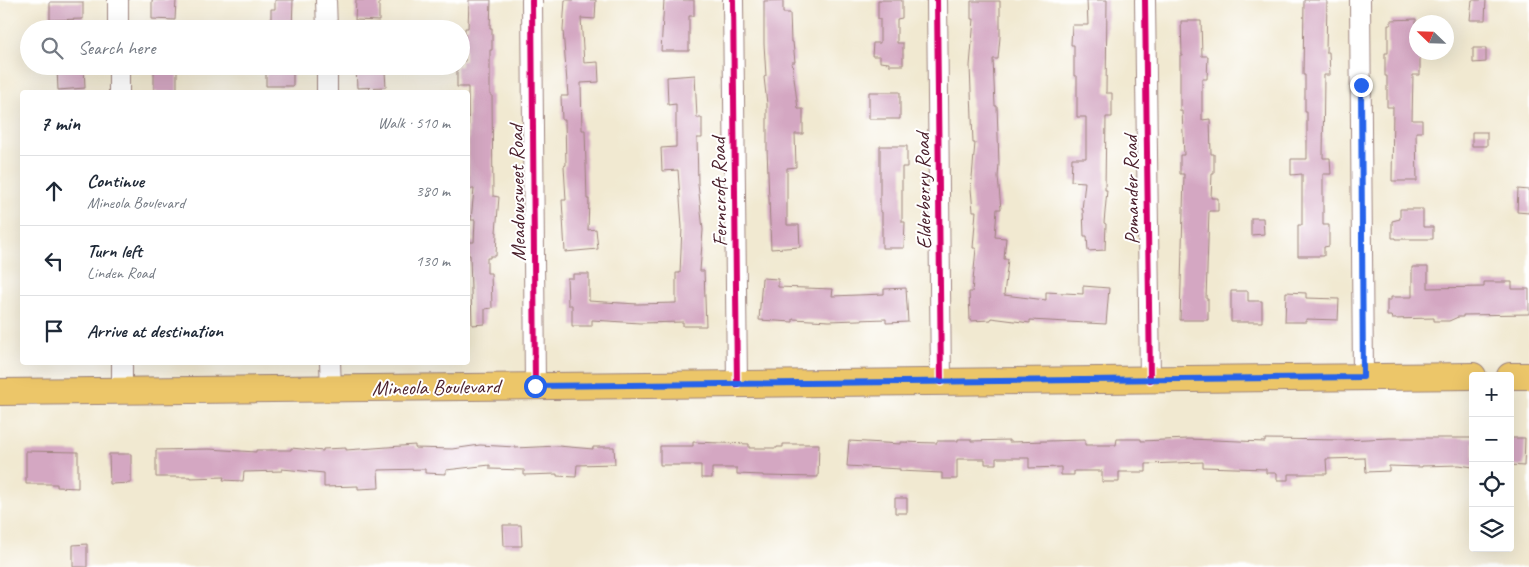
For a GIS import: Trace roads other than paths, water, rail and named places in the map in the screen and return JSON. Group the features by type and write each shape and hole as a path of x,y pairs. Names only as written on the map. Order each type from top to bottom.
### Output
{"main road":[{"name":"Mineola Boulevard","path":"0,392 122,390 330,375 535,386 1469,376"},
{"path":"1514,376 1529,376"}],"street":[{"path":"118,0 118,20"},
{"path":"326,0 327,20"},
{"name":"Meadowsweet Road","path":"532,0 535,386"},
{"name":"Ferncroft Road","path":"733,0 737,384"},
{"name":"Elderberry Road","path":"937,0 941,382"},
{"name":"Pomander Road","path":"1145,0 1150,380"},
{"path":"1360,0 1363,377"},
{"path":"119,75 119,90"},
{"path":"327,75 327,90"},
{"path":"122,365 122,390"}]}
